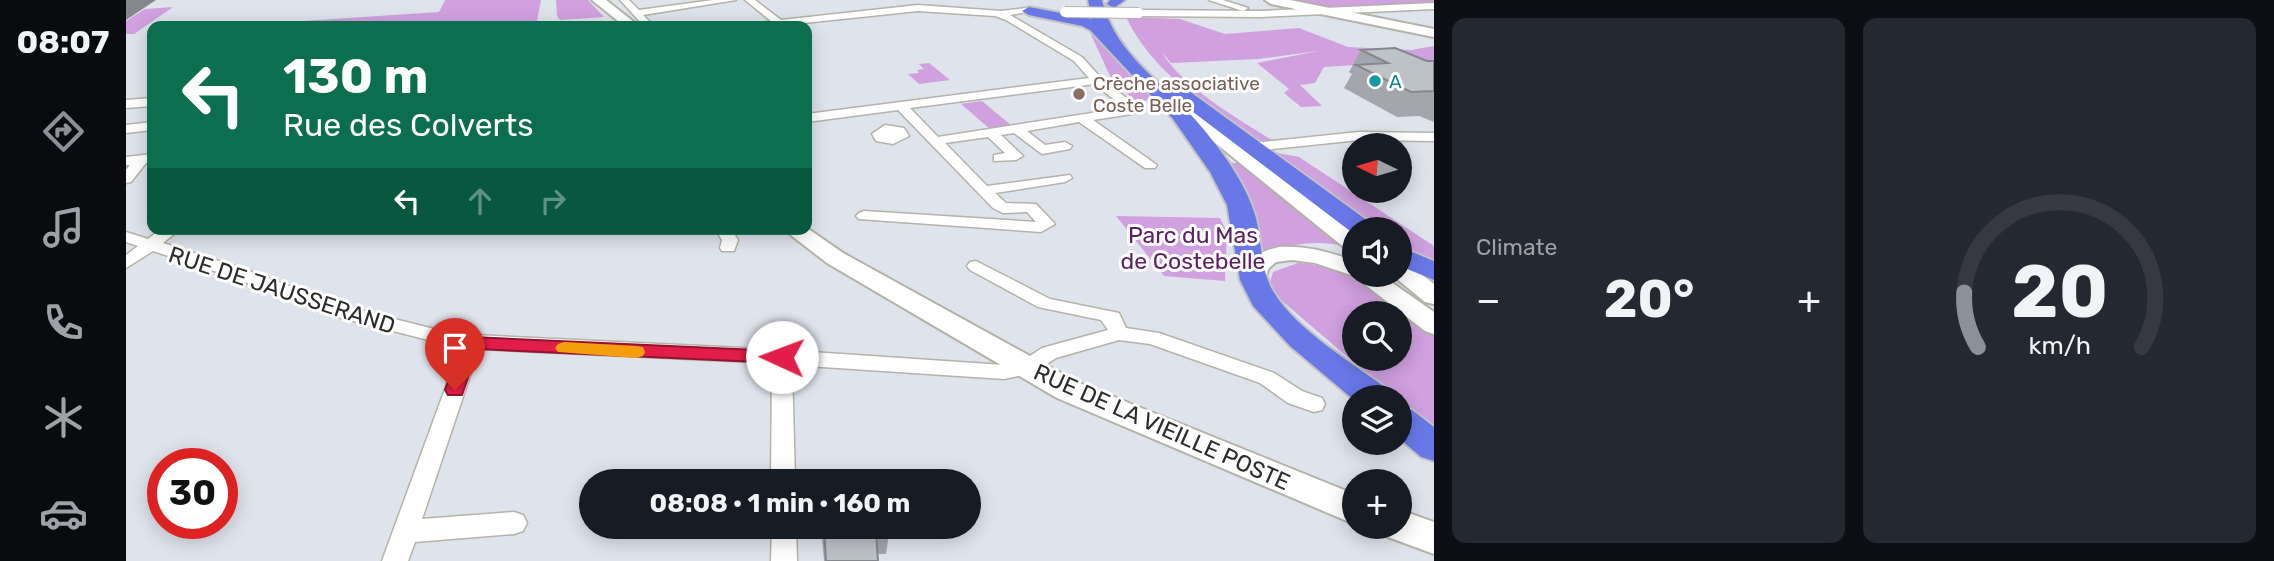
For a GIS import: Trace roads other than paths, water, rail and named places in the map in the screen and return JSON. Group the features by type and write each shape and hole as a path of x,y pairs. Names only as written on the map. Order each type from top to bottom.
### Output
{"main road":[{"path":"598,0 635,19"},
{"path":"618,0 635,19"},
{"path":"998,10 1070,7 1088,0"},
{"path":"1096,0 1105,30 1118,51"},
{"path":"1271,0 1434,33"},
{"path":"1115,1 1124,31 1169,85 1342,223"},
{"path":"1026,10 1087,22 1152,84 1187,123 1236,199 1242,216 1253,279 1263,299 1275,313 1360,385"},
{"path":"1152,84 1342,234"},
{"path":"1190,102 1347,217"},
{"name":"RUE DE LA VIEILLE POSTE","path":"802,235 835,258 1067,390 1342,504"},
{"path":"1253,279 1258,265 1277,254 1313,256 1342,265"},
{"path":"1412,261 1434,272"},
{"path":"1412,279 1434,296"},
{"path":"1382,287 1434,325"},
{"path":"1408,287 1434,308"},
{"path":"1412,429 1434,447"},
{"path":"1412,530 1434,538"}],"street":[{"path":"624,0 635,19 732,0"},
{"path":"749,0 777,21 918,8 1260,14 1434,6"},
{"path":"849,0 864,13"},
{"path":"1213,0 1260,14"},
{"path":"935,142 1134,110 1097,80 1078,59 998,10"},
{"path":"812,117 1097,80"},
{"path":"126,104 147,102"},
{"path":"864,216 1041,227 1047,224 1031,207 1003,208 988,196 901,106"},
{"path":"1029,114 1044,125"},
{"path":"1083,119 1150,165"},
{"path":"950,124 963,137"},
{"path":"126,129 147,127"},
{"path":"1017,129 1042,149 1065,146"},
{"path":"901,133 923,130"},
{"path":"992,133 1016,156 999,158"},
{"path":"1254,147 1359,136 1434,137"},
{"path":"126,161 147,159"},
{"path":"126,179 147,159"},
{"path":"988,196 1065,178"},
{"path":"126,263 165,235"},
{"path":"727,235 730,240 728,248"},
{"name":"RUE DE JAUSSERAND","path":"126,237 150,247 238,273 337,311 402,329 471,343 782,357 987,371 1026,368"},
{"path":"976,266 1044,303 1112,317 1119,334"},
{"path":"1026,368 1049,353 1119,334 1152,338 1267,378 1296,397 1314,404"},
{"path":"395,561 471,343"},
{"path":"782,357 783,469"},
{"path":"405,531 514,523"},
{"path":"784,539 784,561"}],"place":[{"name":"A","path":"1375,81"},
{"name":"Crèche associative Coste Belle","path":"1079,94"}],"park label":[{"name":"Parc du Mas de Costebelle","path":"1193,248"}]}
